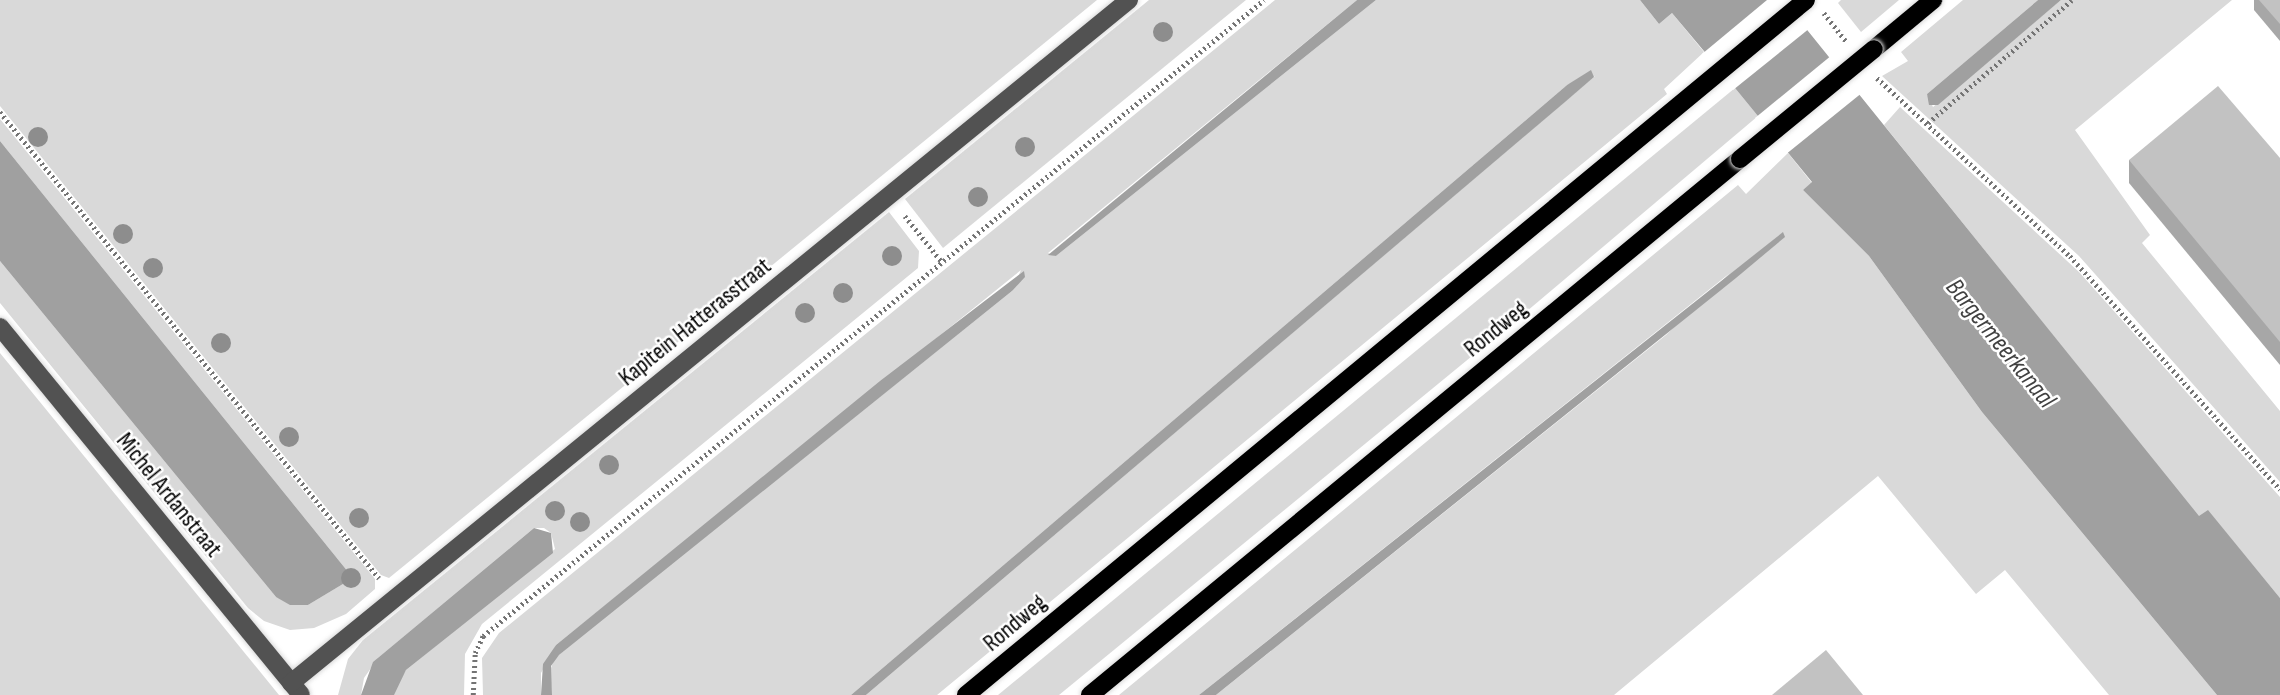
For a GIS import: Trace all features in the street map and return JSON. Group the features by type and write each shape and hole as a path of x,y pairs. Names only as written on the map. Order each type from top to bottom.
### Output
{"main road":[{"name":"Rondweg","path":"967,695 1806,0"},
{"name":"Rondweg","path":"1090,695 1933,0"}],"street":[{"name":"Kapitein Hatterasstraat","path":"296,689 396,597 1129,0"},
{"name":"Michel Ardanstraat","path":"0,327 296,689"}],"path":[{"path":"473,695 475,653 484,636 1264,0"},
{"path":"2072,0 1928,123 2070,256 2280,489"},
{"path":"0,112 396,597"},
{"path":"888,196 942,262"}],"shaded area":[{"path":"0,0 1097,0 389,578 381,575 0,106"},
{"path":"1149,0 1246,0 943,248 905,199"},
{"path":"1275,0 1357,0 1048,253 1056,256 1376,0 1640,0 1659,24 1672,13 1704,52 1664,89 1667,94 937,695 866,695 1595,76 1567,85 851,695 552,695 550,671 554,659 585,633 1012,291 1021,270 556,645 541,673 541,695 483,695 482,658 499,633"},
{"path":"1841,0 1899,0 1861,32 1838,3"},
{"path":"1963,0 2038,0 1927,94 1933,107 2061,0 2232,0 2075,130 2150,235 2142,243 2280,411 2280,482 2079,256 1882,76 1908,61 1901,52"},
{"path":"1735,88 1758,116 1533,306 1059,695 998,695"},
{"path":"1900,107 2079,272 2280,497 2280,598 2208,511 2199,517 1884,125"},
{"path":"0,119 375,579 375,589 346,614 314,628 290,630 264,621 248,608 0,303 0,261 276,597 308,605 353,578 0,141"},
{"path":"1788,153 1812,183 1803,190 1869,256 1982,412 2217,695 2109,695 2005,570 1976,594 1878,476 1614,695 1216,695 1666,335 1730,273 1199,695 1119,695 1738,185 1746,194"},
{"path":"889,212 919,251 918,268 482,624 465,654 464,695 394,695 394,691 406,670 555,549 551,533 544,528 534,528 378,658 364,678 361,695 338,695 348,659 363,640"},
{"path":"0,353 279,695 0,695"}],"water":[{"path":"1357,0 1376,0 1056,256 1048,255"},
{"name":"Bargermeerkanaal","path":"1640,0 1783,0 2199,516 2208,510 2280,598 2280,695 2217,695 1982,412 1869,256 1803,190 1812,182 1735,88 1672,13 1659,24"},
{"path":"2038,0 2061,0 1938,105 1929,105 1927,94"},
{"path":"1591,70 1594,77 1565,102 866,695 851,695 1567,85"},
{"path":"0,141 353,578 308,605 290,605 276,597 0,261"},
{"path":"1783,232 1785,237 1736,278 1216,695 1199,695"},
{"path":"1024,271 1025,277 1012,291 559,655 551,666 552,695 541,695 543,664 556,645 880,381"},
{"path":"534,528 551,533 553,553 406,670 394,695 361,695 373,662"}],"pier":[{"path":"1767,0 1787,0 1810,28 1733,90 1702,54"},
{"path":"1832,55 1863,92 1785,155 1755,118"}],"building":[{"path":"2259,0 2280,0 2280,24"},
{"path":"2218,86 2280,158 2280,342 2129,160"},
{"path":"1826,650 1863,695 1772,695"}]}
